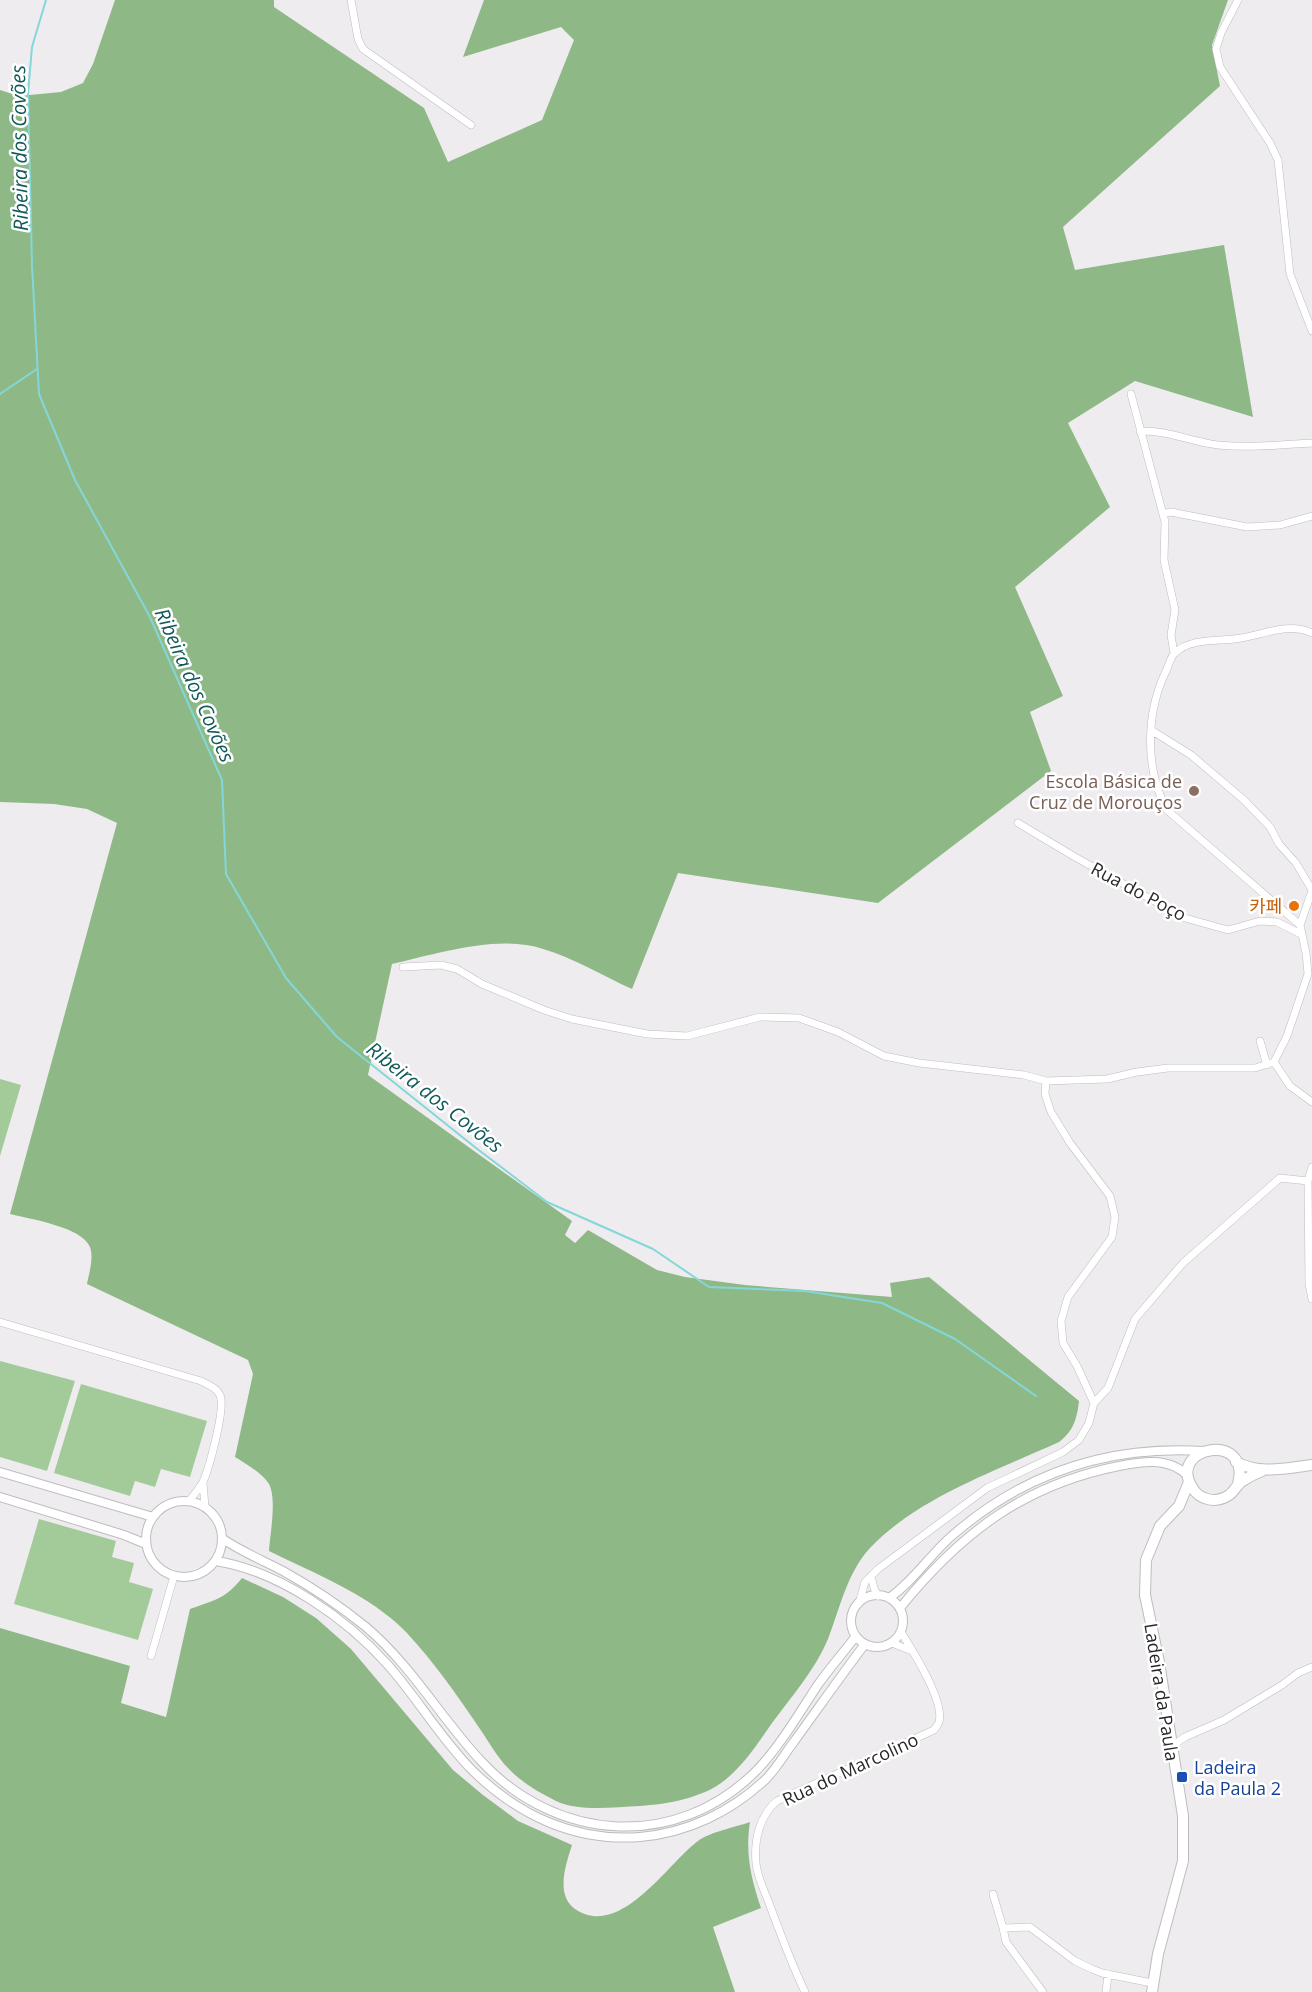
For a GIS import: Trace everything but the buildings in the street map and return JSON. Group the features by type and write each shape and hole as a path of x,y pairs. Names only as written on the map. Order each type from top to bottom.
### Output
{"main road":[{"path":"1179,1506 1189,1479 1192,1461 1204,1451 1219,1449 1226,1452 1236,1462 1262,1471 1312,1466"},
{"path":"1236,1462 1239,1473 1238,1484"},
{"path":"1179,1506 1189,1501 1221,1499 1228,1496 1238,1484 1262,1471"},
{"path":"1189,1479 1199,1496 1206,1499"},
{"name":"Ladeira da Paula","path":"1152,1988 1183,1861 1183,1816 1159,1662 1145,1594 1146,1560 1160,1526 1179,1506"}],"street":[{"path":"351,0 358,39 363,48 471,125"},
{"path":"1238,0 1221,33 1216,49 1220,67 1270,143 1278,160 1290,274 1312,331"},
{"path":"1131,394 1163,514 1166,530 1164,560 1175,610 1171,635 1174,653 1161,680 1151,730 1151,761 1158,793 1167,810 1300,925"},
{"path":"1140,431 1238,446 1312,443"},
{"path":"1163,514 1171,512 1236,525 1264,527 1312,516"},
{"path":"1174,653 1191,644 1242,638 1280,628 1302,628 1312,633"},
{"path":"403,967 441,965 457,969 482,984 544,1010 647,1034 687,1036 722,1025 760,1017 799,1018 838,1032 884,1056 919,1063 1024,1075 1046,1081 1107,1079 1168,1068 1232,1069 1255,1068 1270,1064 1287,1036 1308,974 1300,925 1312,890 1296,862 1279,844 1270,827 1244,800 1191,755 1151,730"},
{"name":"Rua do Poço","path":"1018,823 1074,857 1185,918 1228,930 1260,921 1277,922 1301,934"},
{"path":"1260,1041 1270,1064 1290,1086 1312,1102"},
{"path":"1046,1081 1044,1094 1051,1112 1070,1143 1110,1196 1116,1216 1112,1237 1068,1297 1061,1321 1063,1343 1094,1403"},
{"path":"1312,1167 1308,1180 1308,1273 1312,1299"},
{"path":"859,1603 871,1596 878,1596 889,1598 900,1608 903,1624 901,1632 892,1643 879,1647 865,1644 856,1636 851,1621 863,1587 871,1576 987,1488 1063,1452 1079,1440 1089,1424 1094,1403 1108,1388 1136,1319 1183,1263 1280,1178 1308,1180"},
{"path":"0,1322 201,1381 214,1387 220,1395 221,1418 203,1482 189,1502"},
{"path":"889,1598 953,1535 983,1511 1016,1490 1052,1473 1089,1461 1130,1453 1173,1449 1204,1451"},
{"path":"900,1608 930,1573 960,1544 989,1520 1020,1500 1092,1471 1130,1464 1155,1462 1176,1466 1189,1479"},
{"path":"0,1472 153,1517"},
{"path":"203,1482 205,1507"},
{"path":"0,1497 124,1534 146,1544"},
{"path":"189,1502 205,1507 214,1515 221,1527 223,1539 216,1561 207,1570 195,1576 182,1578 158,1568 150,1557 146,1544 148,1526 153,1517 169,1504 189,1502"},
{"path":"223,1539 243,1553 283,1571 327,1597 366,1628 396,1656 482,1762 513,1790 554,1814 601,1826 623,1827 666,1822 700,1810 724,1798 757,1771 856,1636"},
{"path":"216,1561 238,1565 276,1581 318,1605 360,1636 388,1665 472,1770 506,1800 549,1824 574,1832 599,1836 622,1838 668,1833 704,1821 729,1808 767,1779 865,1644"},
{"path":"151,1656 174,1576"},
{"path":"871,1576 878,1596"},
{"name":"Rua do Marcolino","path":"805,1992 793,1967 756,1866 755,1848 763,1818 777,1801 934,1730 939,1722 939,1713 924,1670 901,1632"},
{"path":"892,1643 912,1652"},
{"path":"1172,1746 1185,1737 1224,1720 1312,1666"},
{"path":"993,1894 1006,1941 1043,1992"},
{"path":"1003,1928 1030,1928 1075,1961 1152,1988"},
{"path":"1106,1992 1108,1974"}],"green space":[{"path":"115,0 274,0 274,7 424,108 448,162 542,120 574,40 561,27 463,57 484,0 1228,0 1212,45 1220,86 1063,227 1075,270 1224,245 1253,417 1135,381 1068,423 1110,507 1015,587 1063,696 1030,712 1051,771 878,903 678,873 632,989 566,957 525,945 468,947 392,964 368,1075 572,1221 565,1235 575,1243 588,1230 657,1270 685,1277 745,1285 892,1297 890,1283 929,1277 1079,1401 1074,1424 1059,1442 934,1500 889,1530 870,1548 855,1568 828,1639 803,1682 738,1768 716,1786 696,1796 651,1805 608,1808 575,1807 556,1801 518,1778 500,1759 436,1667 406,1632 359,1596 269,1551 273,1498 269,1484 258,1472 235,1457 253,1374 248,1360 87,1284 92,1256 85,1240 66,1229 10,1214 117,823 87,809 54,804 0,802 0,90 19,96 61,92 83,83 93,64"},
{"path":"0,1079 21,1085 0,1156"},
{"path":"0,1361 75,1381 47,1471 0,1457"},
{"path":"81,1384 207,1421 190,1477 161,1469 155,1487 135,1481 130,1496 54,1473"},
{"path":"39,1519 116,1541 112,1557 134,1563 129,1582 153,1589 138,1640 14,1604"},
{"path":"242,1578 283,1597 316,1618 351,1649 453,1770 483,1795 518,1821 572,1845 565,1870 564,1888 565,1896 575,1909 592,1916 609,1915 626,1907 642,1895 698,1841 716,1832 750,1822 748,1844 750,1865 761,1908 713,1927 735,1992 0,1992 0,1628 130,1666 121,1703 166,1717 190,1609 225,1595"}],"waterway":[{"name":"Ribeira dos Covões","path":"46,0 32,47 28,94 32,266 39,394 75,480 150,617 222,780 226,874 286,978 337,1037 547,1202 653,1249 709,1287 805,1291 882,1303 955,1339 1036,1396"},
{"path":"0,394 37,369"}],"place":[{"name":"Escola Básica de Cruz de Morouços","path":"1194,791"},
{"name":"카페","path":"1294,906"},
{"name":"Ladeira da Paula 2","path":"1182,1777"}]}
